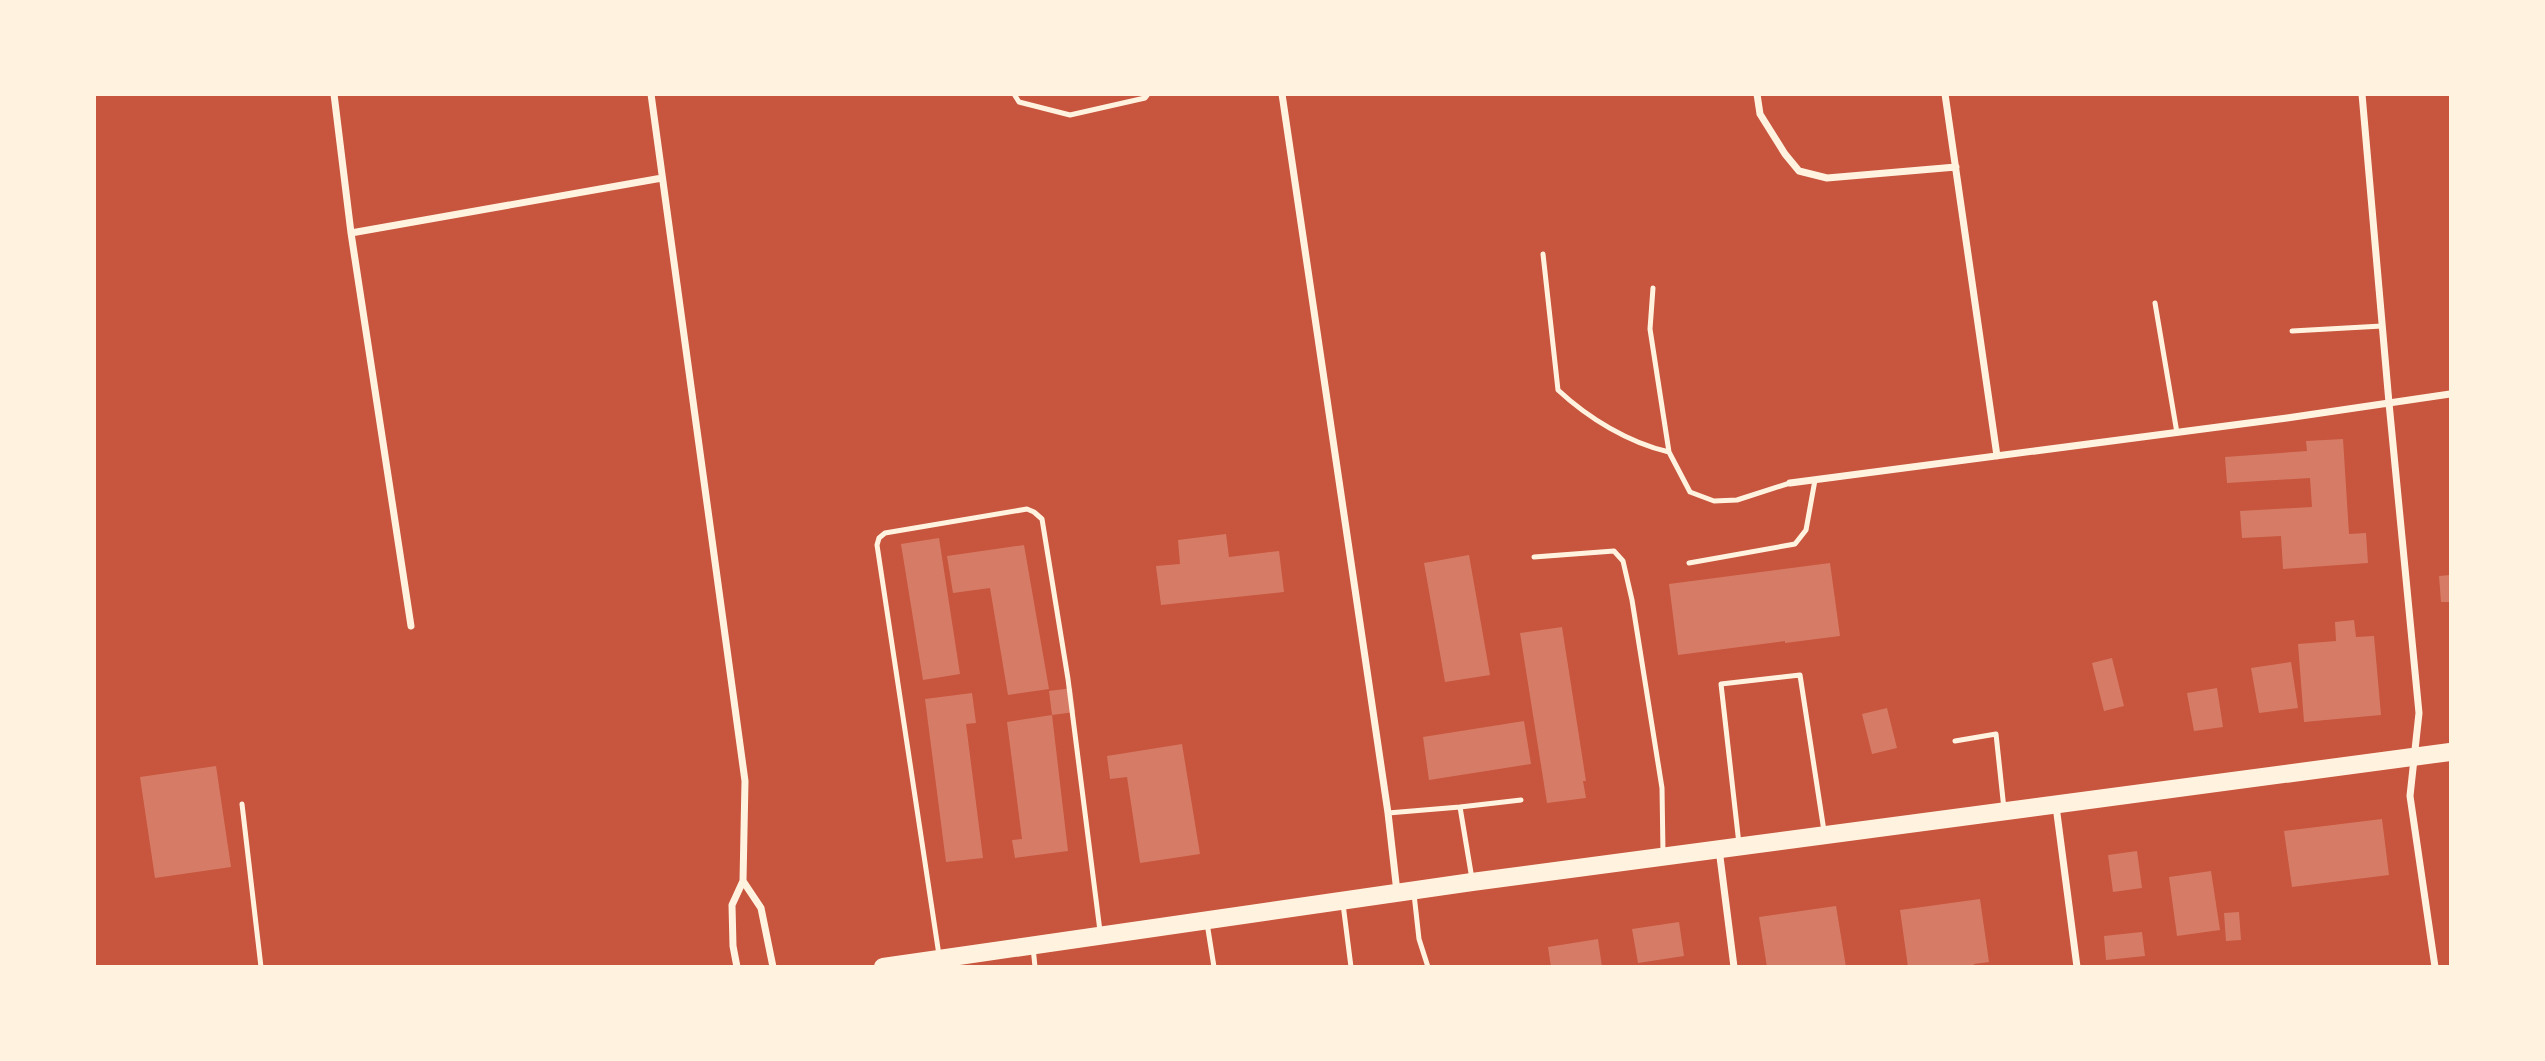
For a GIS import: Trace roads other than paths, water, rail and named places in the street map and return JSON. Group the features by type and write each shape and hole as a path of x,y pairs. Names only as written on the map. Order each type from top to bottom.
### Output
{"main road":[{"path":"883,967 1472,882 2451,752"}],"street":[{"path":"334,94 351,233 411,626"},
{"path":"651,94 745,781 743,880 732,905 733,946 737,967"},
{"path":"1283,94 1390,827 1405,892"},
{"path":"1757,94 1760,114 1799,171 1827,178 1956,167"},
{"path":"1945,94 1997,456"},
{"path":"2362,94 2420,713 2410,796 2435,967"},
{"path":"351,233 662,178"},
{"path":"1790,484 2451,394"},
{"path":"2056,806 2077,967"},
{"path":"1719,849 1734,967"},
{"path":"743,880 761,908 772,967"}],"lane":[{"path":"1014,94 1019,102 1070,115 1145,99 1148,94"},
{"path":"1543,254 1558,390 1574,405 1618,432 1652,448 1669,452"},
{"path":"1653,288 1650,329 1669,452 1690,492 1714,501 1737,500 1790,484"},
{"path":"2155,303 2177,433"},
{"path":"2292,331 2382,326"},
{"path":"1689,563 1795,544 1806,530 1815,480"},
{"path":"939,958 877,544 879,537 885,533 1027,509 1042,519 1068,678 1100,934"},
{"path":"1534,558 1614,551 1623,561 1632,600 1662,788 1663,857"},
{"path":"1739,847 1721,684 1800,675 1825,835"},
{"path":"1955,741 1996,734 2005,812"},
{"path":"1388,813 1521,800"},
{"path":"242,804 261,967"},
{"path":"1460,807 1472,882"},
{"path":"1405,892 1428,967"},
{"path":"1343,901 1351,967"},
{"path":"1207,920 1214,967"},
{"path":"1032,944 1035,967"}]}
